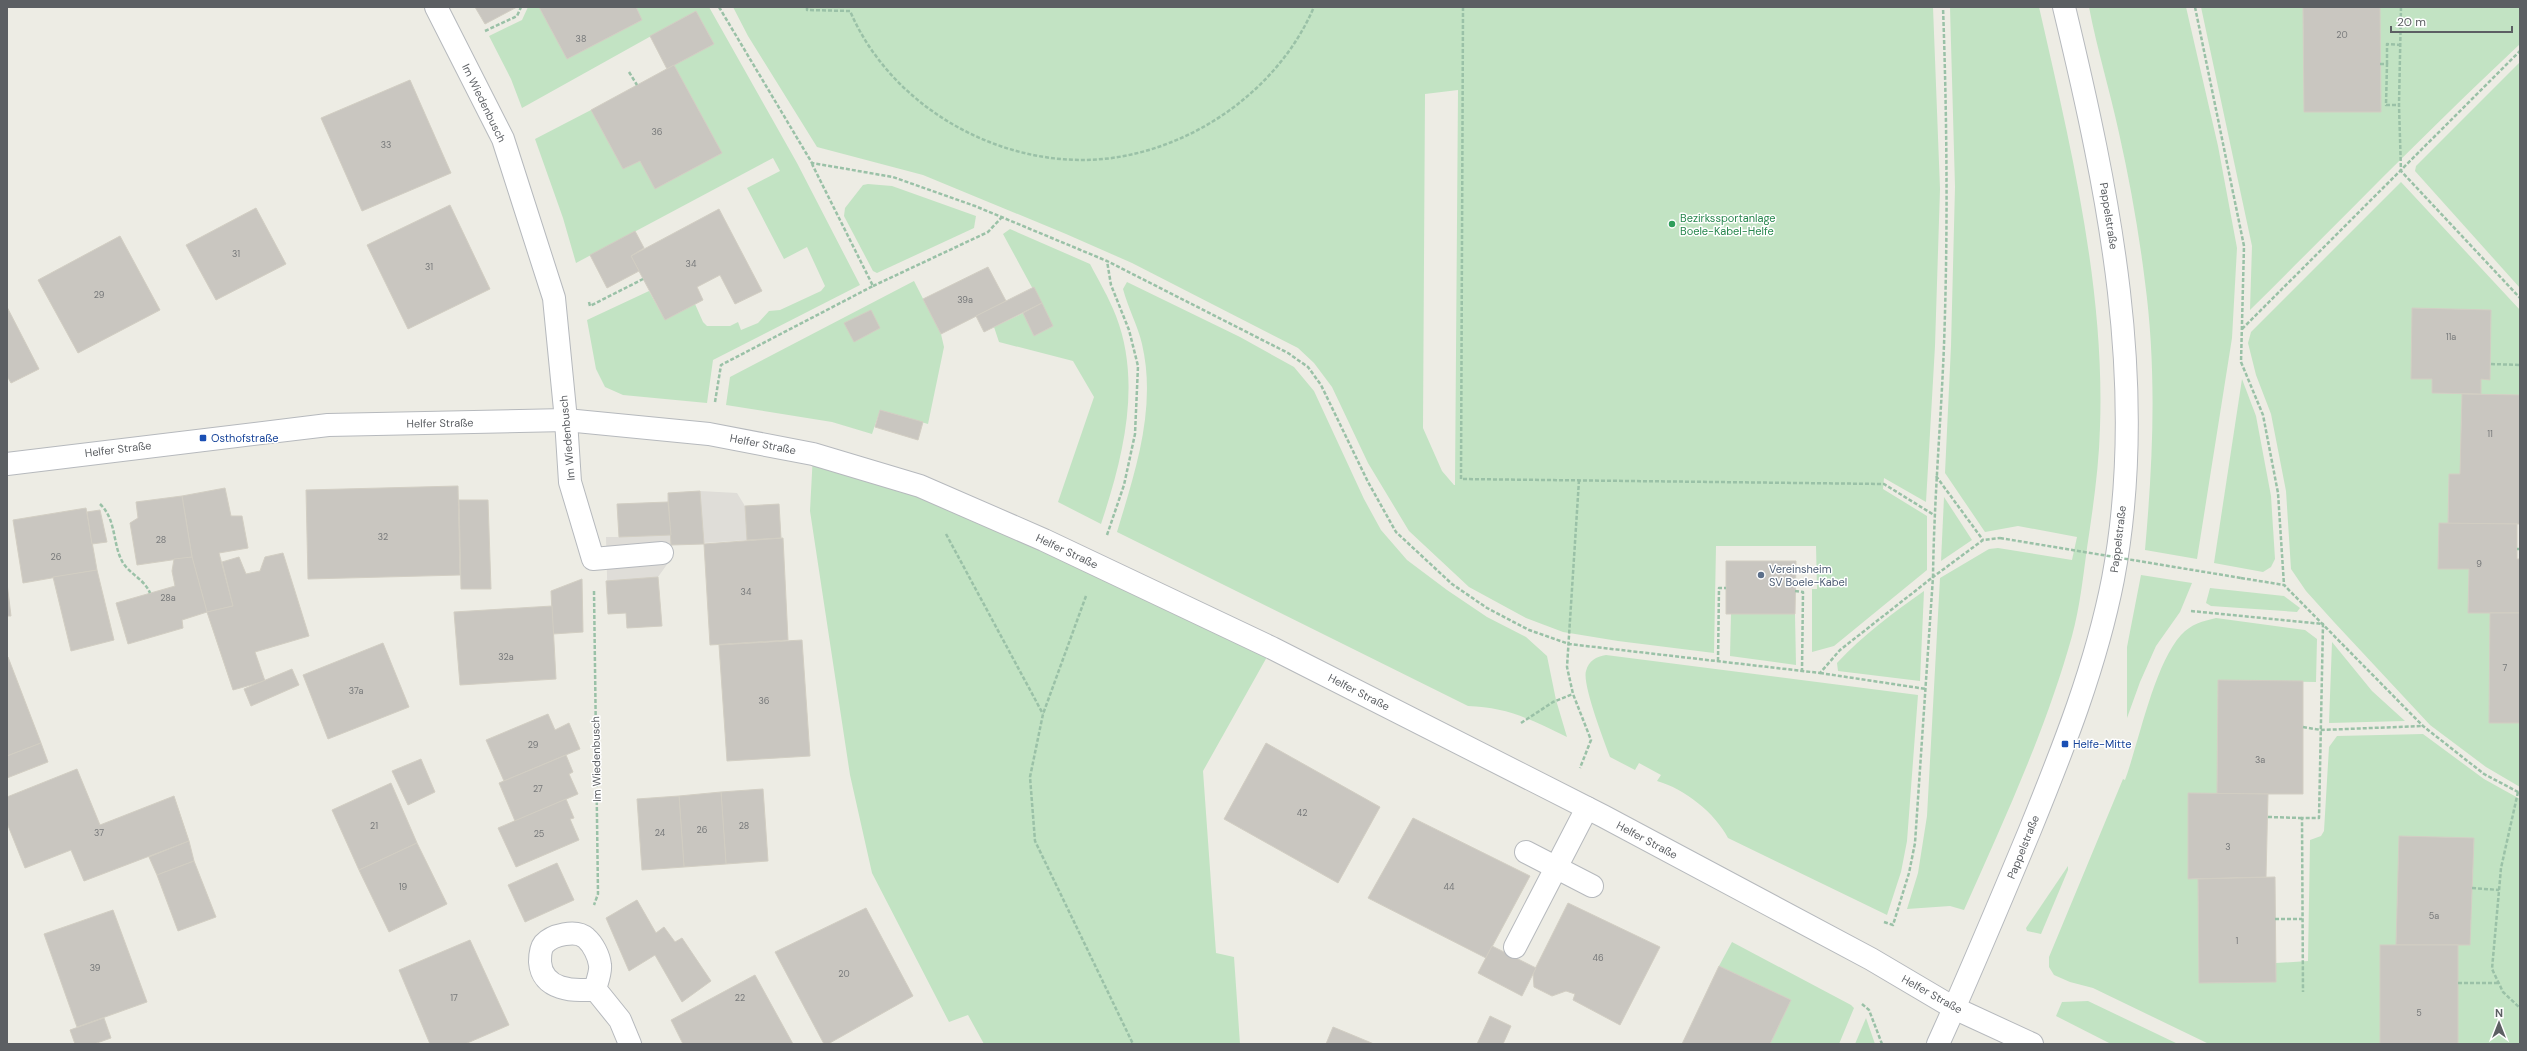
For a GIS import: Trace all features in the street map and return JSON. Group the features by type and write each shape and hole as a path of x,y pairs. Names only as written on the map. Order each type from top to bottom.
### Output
{"street":[{"name":"Im Wiedenbusch","path":"436,7 503,139 554,298 566,420 570,482 593,559"},
{"name":"Pappelstraße","path":"1938,1044 2065,744 2105,614 2113,577 2120,520 2126,462 2126,374 2115,257 2099,158 2064,7"},
{"name":"Helfer Straße","path":"7,464 328,425 566,420 709,434 813,454 920,486 1095,563 1272,648 1577,803 1871,959 1954,1008 2032,1044"},
{"path":"593,559 662,553"},
{"path":"1515,947 1556,867 1577,803"},
{"path":"1526,852 1592,886"},
{"path":"570,933 585,936 594,947 600,965 595,989 579,992 561,988 546,980 540,966 540,955 543,945 556,936 570,933"},
{"path":"595,989 620,1020 630,1044"}],"path":[{"path":"455,45 517,16 521,7"},
{"path":"719,7 812,163 873,286"},
{"path":"807,7 807,10 850,11 871,51 888,72 938,117 982,139 1029,154 1072,159 1112,158 1136,152 1187,135 1214,122 1254,91 1277,66 1309,18 1314,7"},
{"path":"1463,7 1460,479 1884,484 1934,515"},
{"path":"1884,922 1893,925 1910,873 1915,842 1926,690 1933,577 1936,475 1944,346 1947,186 1943,7"},
{"path":"2195,7 2244,246 2241,362 2264,415 2278,494 2284,585"},
{"path":"2401,7 2402,45 2399,106 2401,171 2520,298"},
{"path":"2399,106 2386,106 2387,44 2402,45"},
{"path":"2242,330 2520,51"},
{"path":"2380,64 2387,64"},
{"path":"629,72 637,85"},
{"path":"812,163 893,177 1002,217 1107,261 1288,353 1308,367 1321,385 1368,482 1396,532 1452,584 1487,608 1529,630 1569,644 1820,673 1926,690"},
{"path":"709,434 721,365 873,286 988,232 1002,217"},
{"path":"1107,261 1111,285 1129,330 1138,366 1135,434 1124,485 1095,563 1083,608 1043,714 1030,777 1035,841 1133,1044"},
{"path":"588,299 590,306 643,279"},
{"path":"2491,364 2520,365"},
{"path":"1936,475 1983,540"},
{"path":"1577,803 1591,740 1573,694 1567,667 1579,480"},
{"path":"920,486 1043,714"},
{"path":"100,504 108,511 118,552 124,565 146,584 150,593"},
{"path":"1820,673 1840,650 1983,540 2000,538 2284,585 2423,726 2484,774 2519,792 2501,868 2492,969 2503,992 2520,1008"},
{"name":"Im Wiedenbusch","path":"585,936 598,894 593,559"},
{"path":"1718,661 1719,588 1726,588"},
{"path":"1795,592 1803,592 1802,671"},
{"path":"2191,611 2323,624"},
{"path":"2268,817 2319,818 2323,624"},
{"path":"1521,723 1553,702 1573,694"},
{"path":"2303,727 2321,730 2423,726"},
{"path":"2302,818 2302,992"},
{"path":"2472,888 2499,890"},
{"path":"2275,919 2302,919"},
{"path":"2458,983 2499,984"},
{"path":"1862,1004 1869,1010 1882,1044"}],"shaded area":[{"path":"700,491 737,493 745,506 779,504 781,538 672,545 673,556 658,577 662,626 627,628 626,613 608,614 606,537 619,537 617,504 667,502 668,493"}],"green space":[{"path":"528,7 539,7 567,59 642,20 636,7 709,7 797,163 860,285 713,360 707,403 623,395 605,387 596,369 587,320 649,291 665,320 695,304 703,322 707,326 730,326 738,322 741,330 758,323 769,311 780,310 821,291 825,286 807,247 784,259 747,188 780,171 773,158 576,263 563,218 535,139 591,110 623,169 640,161 655,189 722,153 674,65 714,44 696,11 522,108 511,79 489,36 522,20"},
{"path":"733,7 1933,7 1940,189 1935,346 1926,502 1884,478 1883,489 1927,516 1927,570 1834,646 1812,652 1812,589 1817,589 1816,546 1716,546 1714,653 1618,641 1563,632 1526,618 1469,587 1409,531 1368,463 1332,387 1314,363 1298,348 1132,263 1066,234 923,175 817,147 748,36","holes":["1458,90 1455,485 1442,471 1423,428 1425,94"]},
{"path":"1950,7 2039,7 2062,110 2083,216 2097,321 2100,374 2100,427 2097,472 2081,592 2075,625 2062,671 2037,740 2009,809 1964,910 1950,906 1907,909 1918,873 1927,816 1940,578 1989,549 1998,548 2072,560 2077,537 2018,526 1985,532 1945,473 1951,346 1955,187"},
{"path":"2089,7 2186,7 2218,146 2237,248 2232,338 2197,559 2145,550 2152,449 2152,383 2149,316 2140,245 2127,170"},
{"path":"2201,7 2303,7 2304,112 2381,112 2380,7 2520,7 2520,44 2418,142 2250,310 2252,246"},
{"path":"2520,62 2520,288 2415,171 2416,166"},
{"path":"2401,182 2520,310 2520,395 2481,394 2481,379 2490,380 2491,310 2412,308 2412,379 2432,379 2433,393 2462,394 2460,474 2449,474 2448,524 2439,523 2438,568 2469,569 2468,613 2490,613 2489,723 2520,723 2520,787 2486,767 2430,725 2306,591 2291,569 2286,491 2271,414 2256,375 2248,343 2251,332"},
{"path":"863,185 892,186 976,216 974,228 877,273 873,271 844,216 845,208"},
{"path":"1010,229 1090,264 1116,316 1124,341 1128,367 1126,420 1116,473 1101,524 1058,502 1094,397 1073,361 999,342 994,327 1023,313 1034,336 1053,326 1003,234"},
{"path":"914,281 941,334 944,347 928,424 880,410 872,434 832,422 726,405 730,377"},
{"path":"1127,282 1240,337 1294,367 1314,391 1364,499 1381,530 1407,560 1447,590 1487,617 1526,637 1547,656 1556,700 1567,737 1531,720 1507,712 1468,706 1117,532 1131,486 1142,440 1147,392 1146,368 1142,344 1123,289"},
{"path":"2242,379 2256,416 2271,496 2275,559 2271,567 2263,572 2214,563"},
{"path":"813,454 920,486 1272,648 1203,771 1216,953 1234,957 1240,1044 984,1044 968,1015 949,1022 872,873 850,775 810,511"},
{"path":"1944,497 1972,540 1941,561"},
{"path":"2141,575 2192,583 2180,612 2156,646 2140,682 2127,718 2127,647"},
{"path":"2210,588 2284,596 2300,608 2297,612 2211,606 2206,603"},
{"path":"1924,591 1920,681 1838,671 1837,663 1857,643"},
{"path":"1731,614 1795,614 1796,665 1730,656"},
{"path":"2216,618 2305,630 2317,639 2316,682 2218,680 2217,794 2188,793 2189,879 2198,879 2199,983 2276,982 2276,963 2308,961 2310,840 2321,836 2324,831 2329,747 2337,736 2423,734 2484,779 2520,799 2520,1044 2458,1044 2458,945 2470,945 2474,838 2399,836 2396,945 2380,945 2380,1044 2209,1044 2093,988 2070,982 2054,975 2049,967 2049,957 2123,779 2125,780 2148,704 2163,665 2171,648 2185,631 2206,620"},
{"path":"2332,642 2372,691 2405,721 2329,723"},
{"path":"1606,655 1918,695 1907,841 1901,872 1887,915 1728,838 1715,820 1698,803 1678,790 1657,781 1661,775 1639,763 1635,770 1610,757 1590,700 1586,678 1586,671 1589,664 1596,658"},
{"path":"2068,866 2068,870 2041,934 2027,931 2026,928"},
{"path":"1732,942 1851,1005 1854,1008 1839,1044 1770,1044 1791,1000 1719,966"},
{"path":"2088,1001 2178,1044 2111,1044 2056,1016 2062,1002"},
{"path":"1866,1018 1875,1044 1855,1044"}],"building":[{"path":"475,7 517,7 485,24"},
{"path":"539,7 636,7 642,20 567,59"},
{"path":"2303,7 2380,7 2381,112 2304,112"},
{"path":"696,11 714,44 667,69 650,36"},
{"path":"674,65 722,153 655,189 640,161 623,169 591,110"},
{"path":"410,80 451,173 362,211 321,118"},
{"path":"450,205 490,289 408,329 367,245"},
{"path":"256,208 286,264 216,300 186,245"},
{"path":"719,209 762,291 735,304 720,275 697,287 703,300 665,320 631,256"},
{"path":"635,231 644,248 631,256 639,271 607,288 590,255"},
{"path":"120,236 160,310 78,353 38,280"},
{"path":"988,267 1006,301 941,334 923,299"},
{"path":"1034,287 1042,303 984,332 976,316"},
{"path":"1042,303 1053,326 1034,336 1023,313"},
{"path":"7,307 39,369 11,383 7,376"},
{"path":"2412,308 2491,310 2490,380 2481,379 2481,394 2432,393 2432,379 2411,379"},
{"path":"871,310 880,328 854,342 844,323"},
{"path":"2462,394 2520,395 2520,524 2448,524 2449,474 2460,474"},
{"path":"880,410 923,422 918,440 875,427"},
{"path":"458,486 460,575 308,579 306,490"},
{"path":"225,488 231,516 242,516 248,548 219,553 233,606 207,612 192,557 182,496"},
{"path":"700,491 704,544 671,545 668,493"},
{"path":"182,496 192,557 137,565 130,523 138,518 136,502"},
{"path":"459,500 488,500 491,589 461,589"},
{"path":"668,502 671,535 619,537 617,504"},
{"path":"779,504 781,538 747,540 745,506"},
{"path":"86,508 97,570 23,583 13,520"},
{"path":"100,510 107,542 92,544 87,512"},
{"path":"2439,523 2517,524 2517,559 2520,559 2520,613 2468,613 2469,569 2438,569"},
{"path":"783,538 788,640 710,645 704,544"},
{"path":"283,553 309,636 255,652 265,681 233,690 207,612 233,606 222,562 239,557 246,574 260,571 265,557"},
{"path":"192,557 207,612 182,620 183,628 128,644 116,603 175,586 172,571 174,559"},
{"name":"Vereinsheim SV Boele-Kabel","path":"1726,561 1796,561 1795,614 1726,614"},
{"path":"97,570 114,640 71,651 53,577"},
{"path":"658,577 662,626 627,628 626,613 608,614 606,581"},
{"path":"582,579 583,632 553,634 551,591"},
{"path":"7,583 11,616 7,616"},
{"path":"552,606 556,679 460,685 454,612"},
{"path":"2490,613 2520,613 2520,723 2489,723"},
{"path":"802,640 810,756 727,761 719,645"},
{"path":"383,643 409,707 328,739 303,675"},
{"path":"8,657 41,743 7,756 7,658"},
{"path":"292,669 299,685 251,706 244,689"},
{"path":"2218,680 2303,681 2303,794 2217,794"},
{"path":"548,714 555,730 569,723 580,749 504,781 486,740"},
{"path":"41,743 48,762 7,778 7,756"},
{"path":"1266,743 1380,807 1338,883 1224,819"},
{"path":"566,755 573,772 569,774 578,794 515,821 499,783"},
{"path":"421,759 435,792 408,805 392,771"},
{"path":"77,769 100,825 174,796 189,841 84,881 71,850 25,868 7,823 7,797"},
{"path":"391,783 417,843 359,870 332,810"},
{"path":"763,789 768,861 726,864 721,792"},
{"path":"721,792 726,864 684,867 679,796"},
{"path":"2188,793 2268,794 2266,877 2188,879"},
{"path":"679,796 684,867 642,870 637,799"},
{"path":"566,799 574,818 570,819 579,840 516,867 498,828"},
{"path":"1413,818 1530,876 1486,958 1368,898"},
{"path":"2399,836 2474,838 2470,945 2396,945"},
{"path":"189,841 194,861 157,875 149,857"},
{"path":"417,843 447,904 389,932 359,870"},
{"path":"194,861 216,917 178,931 157,875"},
{"path":"557,863 574,900 525,922 508,885"},
{"path":"2275,877 2276,982 2199,983 2198,879"},
{"path":"637,900 656,933 664,927 675,942 682,938 711,981 682,1002 655,955 629,971 606,918"},
{"path":"1568,903 1660,947 1620,1025 1573,1000 1575,994 1566,991 1552,996 1534,987 1533,973"},
{"path":"866,908 913,996 828,1044 824,1044 775,952"},
{"path":"113,910 147,1002 77,1027 44,934"},
{"path":"470,940 509,1025 465,1044 430,1044 399,970"},
{"path":"2380,945 2458,945 2458,1044 2380,1044"},
{"path":"1492,946 1536,968 1522,996 1478,973"},
{"path":"1719,966 1791,1000 1770,1044 1682,1044"},
{"path":"755,975 793,1044 683,1044 671,1020"},
{"path":"1490,1016 1511,1026 1503,1044 1477,1044"},
{"path":"104,1018 111,1038 94,1044 75,1044 70,1030"},
{"path":"1333,1027 1374,1044 1326,1044"}],"place":[{"name":"Bezirkssportanlage Boele-Kabel-Helfe","path":"1672,224"},
{"name":"Osthofstraße","path":"203,438"},
{"name":"Vereinsheim SV Boele-Kabel","path":"1761,575"},
{"name":"Helfe-Mitte","path":"2065,744"}]}
